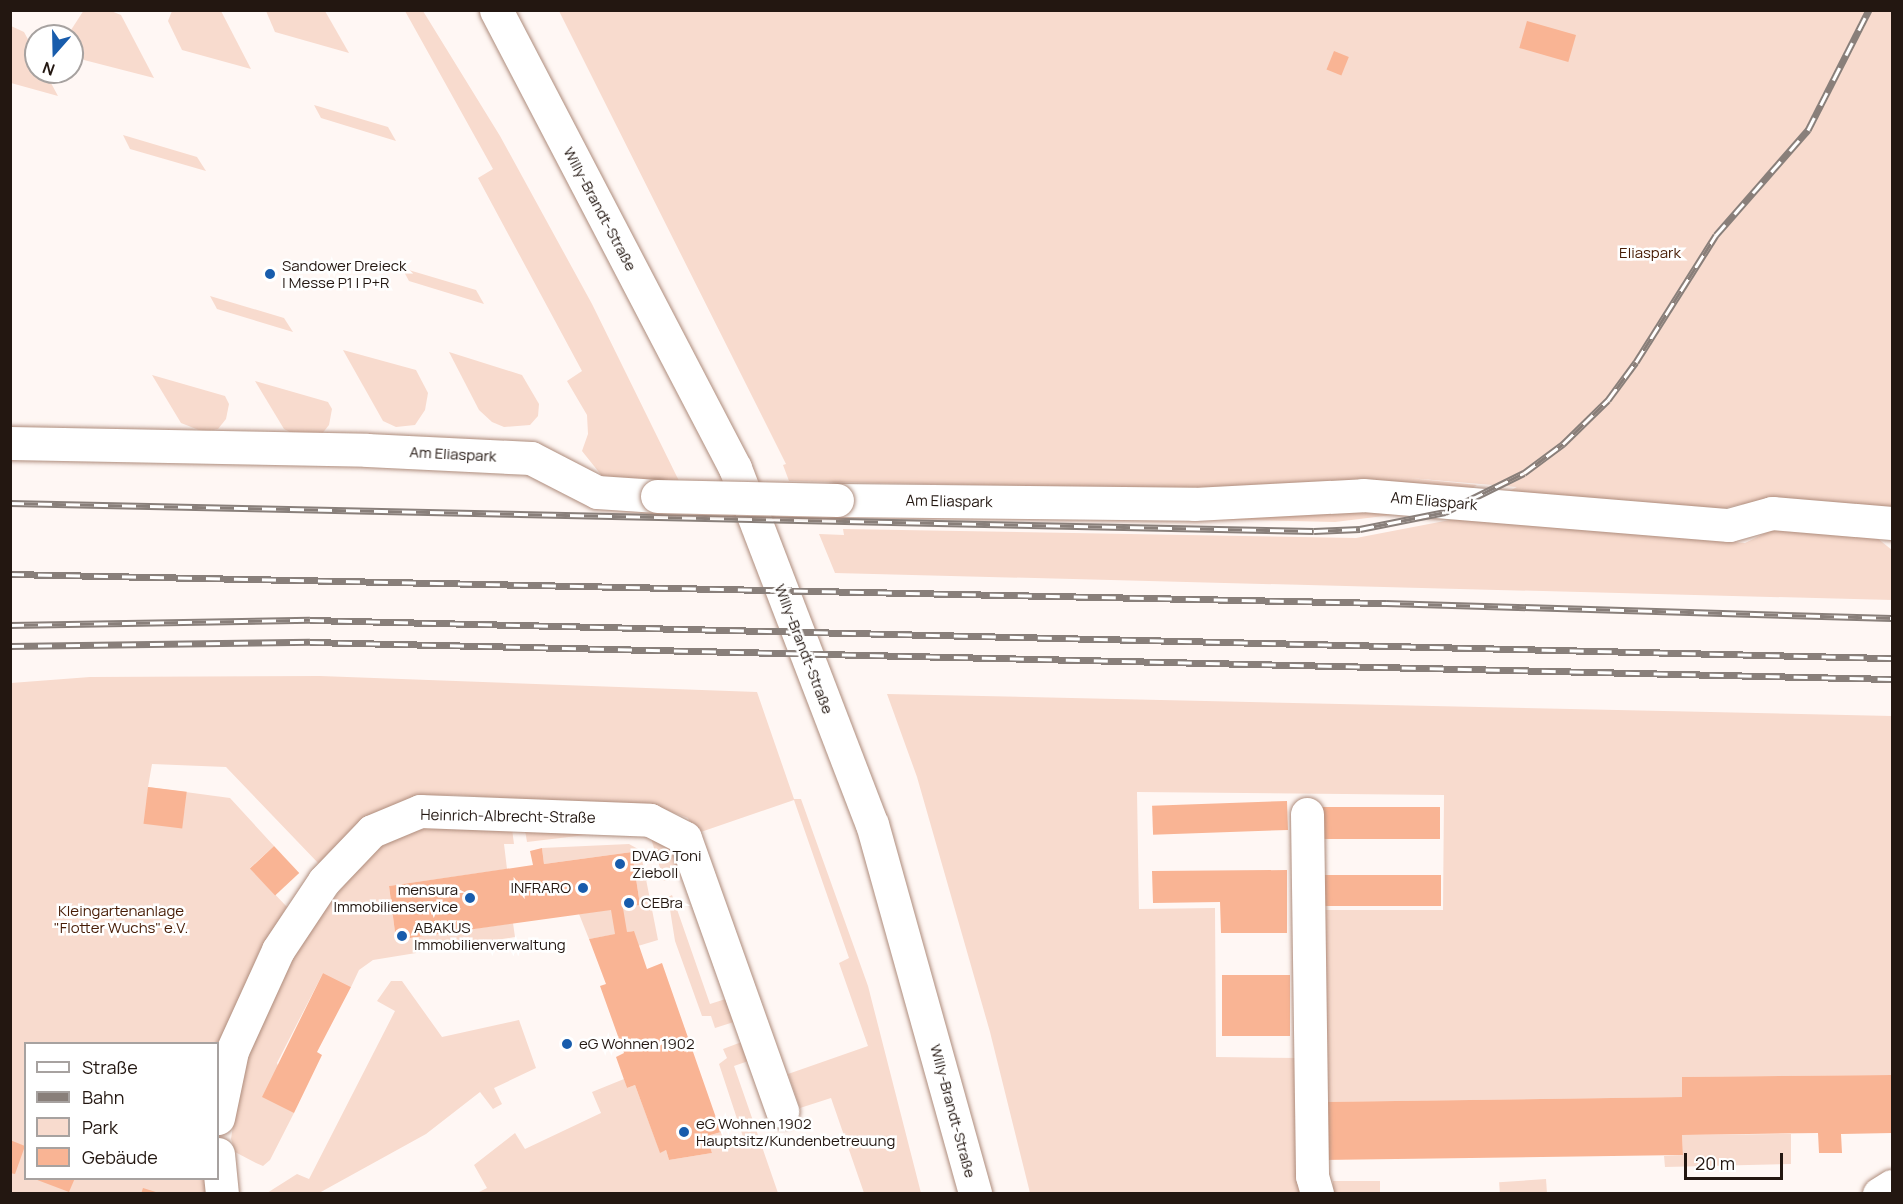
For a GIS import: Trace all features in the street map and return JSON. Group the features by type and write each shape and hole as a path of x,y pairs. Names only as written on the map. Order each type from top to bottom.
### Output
{"main road":[{"name":"Willy-Brandt-Straße","path":"483,10 561,134"},
{"name":"Willy-Brandt-Straße","path":"496,10 739,479 872,824 975,1194"},
{"name":"Am Eliaspark","path":"10,443 367,450 531,458 597,492 657,496 1194,504 1363,495 1729,525 1772,513 1893,523"},
{"name":"Heinrich-Albrecht-Straße","path":"219,1114 232,1051 278,950 324,881 372,831 420,811 650,820 685,838 782,1112"},
{"path":"1307,814 1312,1176 1317,1194"},
{"path":"219,1164 222,1194"},
{"path":"1879,1194 1893,1186"}],"green space":[{"path":"84,10 111,11 121,15 154,78 84,60 84,24 75,24"},
{"path":"172,11 221,11 251,69 182,50 168,21"},
{"path":"266,11 325,11 349,53 275,32"},
{"path":"405,11 423,11 500,136 592,304 680,483 602,476 582,451 588,434 587,415 567,381 582,371 478,178 493,169"},
{"name":"Eliaspark","path":"559,11 1892,11 1892,516 1741,504 1717,510 1504,494 1517,487 1409,478 1477,485 1467,491 1194,490 789,481 783,465 786,464"},
{"path":"11,26 24,32 24,84 52,84 58,96 11,83"},
{"path":"314,105 388,127 396,141 321,118"},
{"path":"123,135 197,157 206,171 130,149"},
{"path":"402,268 476,290 484,304 409,281"},
{"path":"210,296 284,318 293,332 217,309"},
{"path":"343,350 416,370 428,393 425,410 415,425 396,427 383,421"},
{"path":"449,352 522,375 539,404 538,416 530,425 504,427 492,422 479,410"},
{"path":"152,375 225,396 229,404 226,419 218,429 204,432 181,423"},
{"path":"255,381 328,402 332,409 329,425 321,435 296,435 284,429"},
{"path":"1355,508 1408,513 1335,522 1154,518"},
{"path":"1455,519 1745,543 1786,523 1867,530 1892,550 1892,600 835,573 819,534 844,535 843,529 1356,538"},
{"name":"Kleingartenanlage \"Flotter Wuchs\" e.V.","path":"320,676 757,692 794,799 801,799 868,986 921,1193 864,1193 831,1098 800,1108 788,1074 868,1046 839,963 849,958 794,800 695,834 688,818 661,808 454,795 413,797 320,865 226,767 152,764 148,787 230,798 274,846 250,868 287,907 260,950 219,1048 219,1042 24,1042 24,1180 204,1180 206,1193 11,1193 11,683 90,677"},
{"path":"887,694 1892,716 1892,1075 1682,1077 1682,1097 1322,1102 1322,910 1443,910 1444,795 1137,792 1139,909 1215,908 1216,1057 1301,1058 1304,1193 1030,1193 990,1032 917,777"},
{"path":"413,828 512,829 514,844 504,844 507,869 389,886 396,940 513,923 515,937 373,960 359,970 351,987 323,973 277,1063 294,1113 270,1160 263,1166 256,1163 235,1152 231,1139 242,1066 256,1032 288,967 326,908 375,847"},
{"path":"525,830 602,833 527,842"},
{"path":"650,835 675,852 684,863 664,871 667,880 664,881"},
{"path":"629,844 638,849 643,864 658,940 638,946 633,931 589,939 579,914 640,905 632,852 544,864 542,848"},
{"path":"672,895 710,1004 732,997 740,1020 715,1028 711,1016 702,1016 675,941 668,897"},
{"path":"391,981 402,981 442,1037 519,1020 536,1068 494,1088 502,1104 493,1109 480,1092 426,1134 319,1193 267,1193 297,1174 309,1179 395,1011 377,1001"},
{"path":"747,1040 754,1059 734,1066 778,1193 477,1193 487,1188 474,1165 515,1133 525,1149 601,1113 592,1092 624,1079 627,1088 635,1085 660,1152 666,1150 669,1160 712,1153 707,1136 721,1132 727,1149 745,1143 719,1064 727,1058 723,1049"},
{"path":"1791,1134 1791,1164 1665,1167 1664,1156 1683,1155 1682,1135"},
{"path":"1546,1179 1547,1193 1500,1194 1499,1182"},
{"path":"1333,1181 1380,1181 1380,1193 1333,1193"}],"building":[{"path":"1527,21 1576,35 1568,62 1519,48"},
{"path":"1334,51 1349,57 1341,76 1327,70"},
{"path":"148,787 187,792 182,828 143,824"},
{"path":"1287,801 1288,830 1153,835 1152,806"},
{"path":"1319,807 1440,807 1440,839 1319,839"},
{"path":"274,846 299,873 275,896 250,869"},
{"path":"542,848 544,864 632,852 640,905 623,908 627,932 634,931 647,969 662,963 721,1132 707,1136 712,1153 669,1160 666,1150 660,1153 635,1085 627,1088 616,1057 624,1053 600,986 606,984 589,939 615,934 611,910 396,940 389,886 533,865 530,851"},
{"path":"1287,870 1287,933 1221,933 1220,902 1153,903 1152,871"},
{"path":"1320,875 1441,875 1441,906 1320,906"},
{"path":"323,973 351,987 317,1052 322,1055 294,1113 262,1097"},
{"path":"1222,975 1290,975 1290,1036 1222,1036"},
{"path":"1892,1075 1892,1133 1841,1134 1842,1153 1819,1153 1818,1133 1682,1135 1683,1155 1322,1160 1322,1102 1682,1097 1682,1077"},
{"path":"10,1140 24,1146 24,1149 15,1174 10,1173"},
{"path":"37,1180 74,1180 69,1192"},
{"path":"143,1188 159,1193 159,1194 141,1194"}],"railway":[{"path":"10,503 1314,531 1360,529 1445,512 1524,473 1563,444 1608,400 1636,362 1716,235 1808,130 1869,10"},
{"path":"10,574 1386,603 1892,618"},
{"path":"10,625 310,620 1892,658"},
{"path":"10,646 310,642 1892,679"}],"place":[{"name":"Sandower Dreieck | Messe P1 | P+R","path":"270,274"},
{"name":"DVAG Toni Zieboll","path":"620,864"},
{"name":"INFRARO","path":"583,888"},
{"name":"mensura Immobilienservice","path":"470,898"},
{"name":"CEBra","path":"629,903"},
{"name":"ABAKUS Immobilienverwaltung","path":"402,936"},
{"name":"eG Wohnen 1902","path":"567,1044"},
{"name":"eG Wohnen 1902 Hauptsitz/Kundenbetreuung","path":"684,1132"}]}
